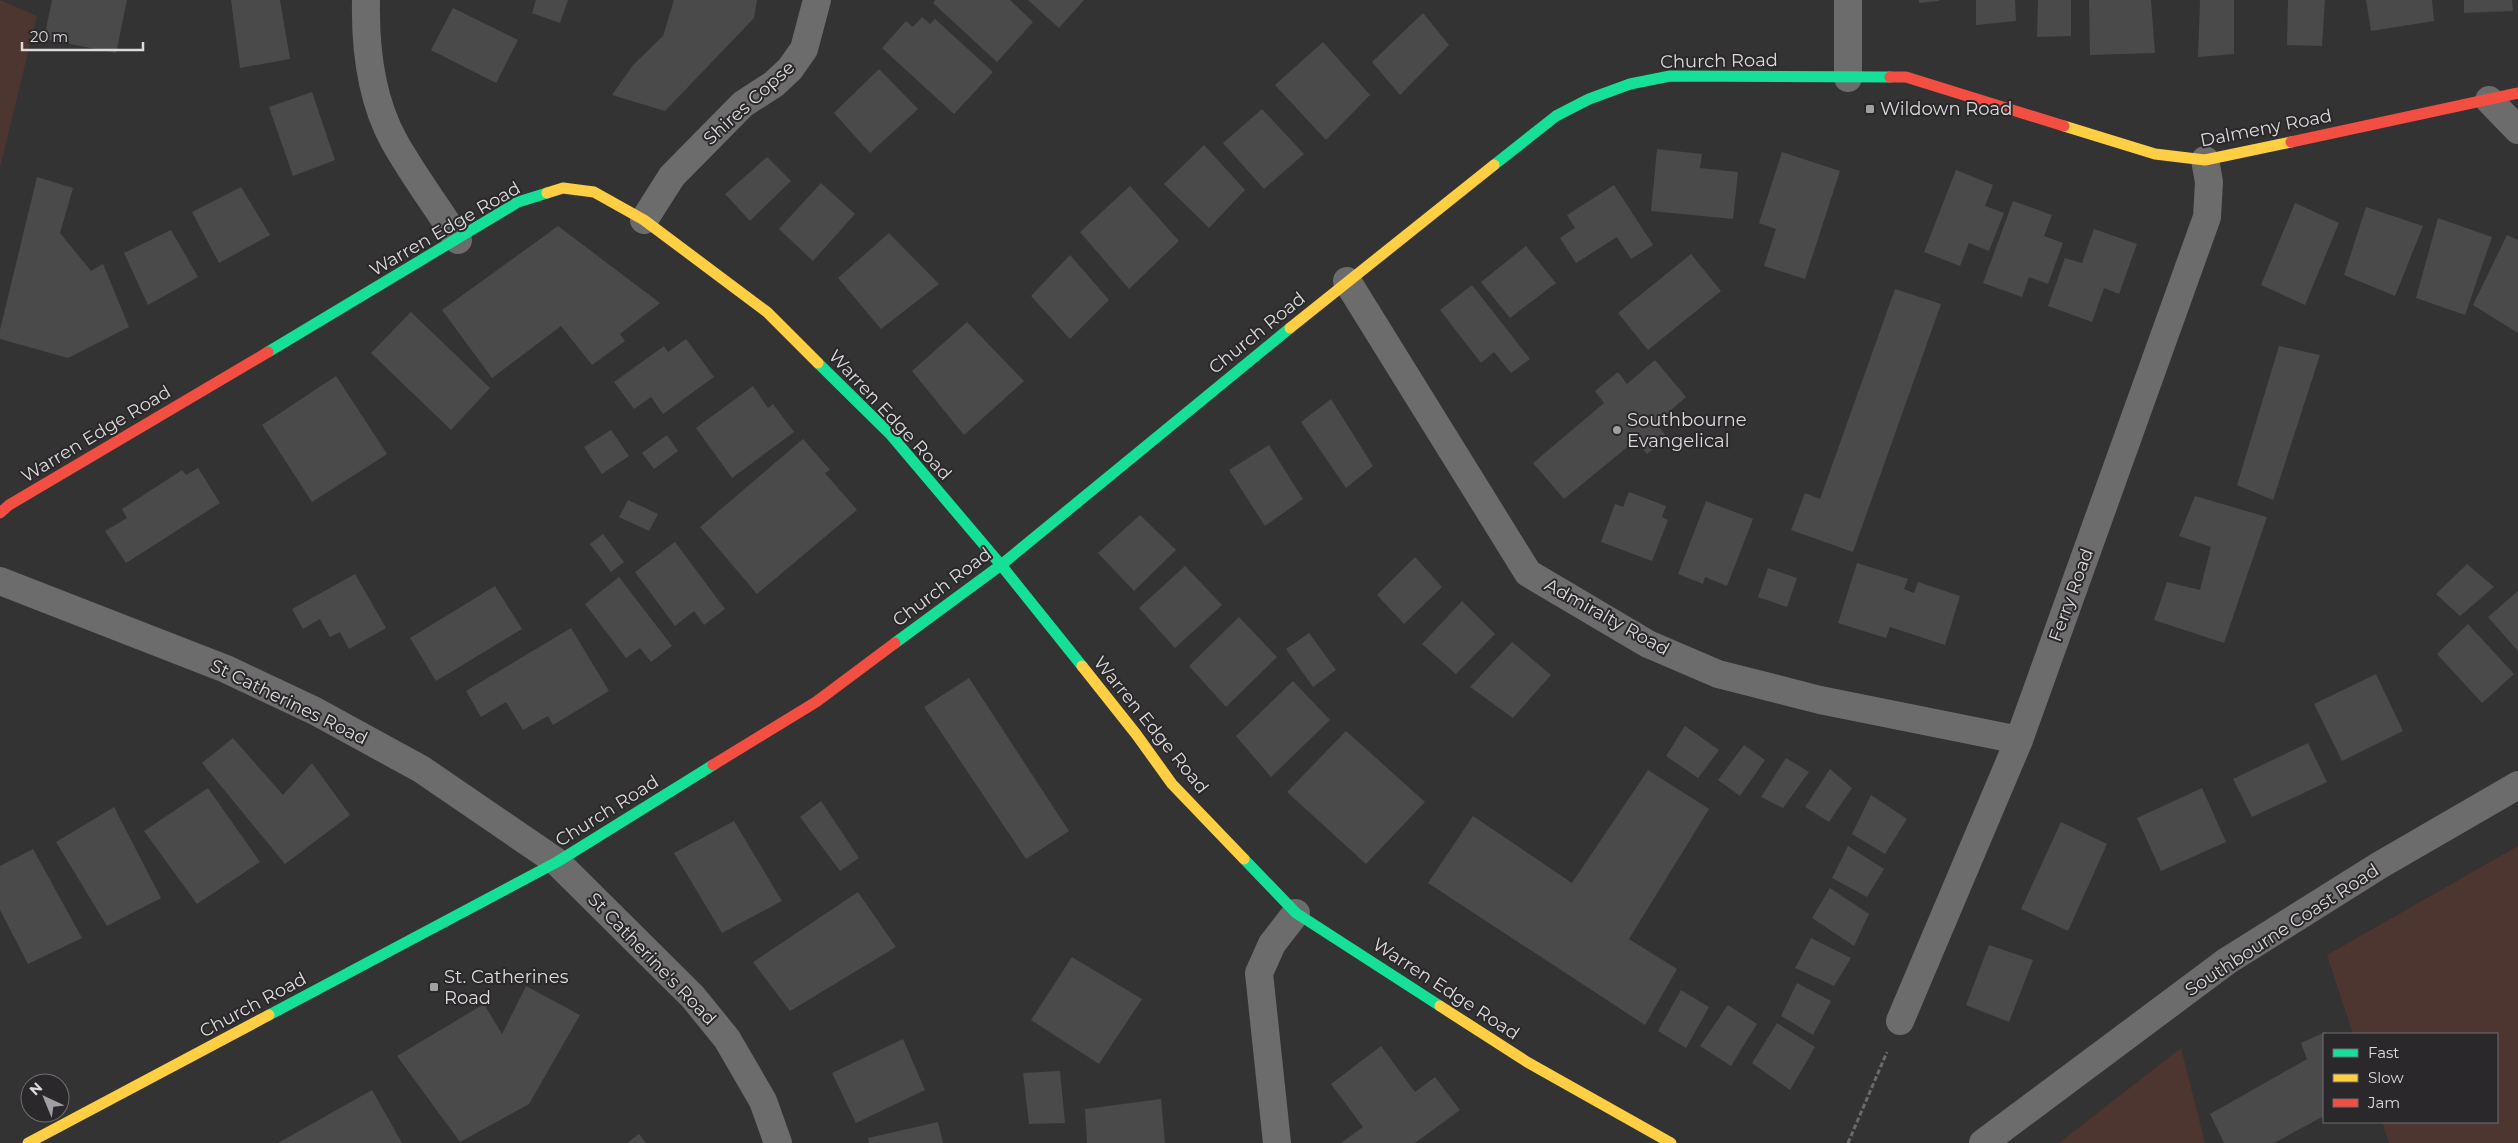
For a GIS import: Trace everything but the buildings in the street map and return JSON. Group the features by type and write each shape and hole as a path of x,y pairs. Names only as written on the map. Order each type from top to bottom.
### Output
{"street":[{"path":"366,0 370,70 393,140 458,240"},
{"name":"Shires Copse","path":"644,220 672,176 743,104 774,84 790,69 804,49 818,0"},
{"path":"1848,0 1848,78"},
{"name":"Church Road","path":"28,1143 557,862 816,702 1001,565 1347,281 1556,116 1589,99 1630,84 1670,76 1848,78"},
{"name":"Dalmeny Road","path":"1848,78 1906,77 2155,154 2205,160 2518,93"},
{"path":"2489,100 2518,130"},
{"name":"Ferry Road","path":"1900,1021 2019,740 2207,216 2209,182 2205,160"},
{"name":"Warren Edge Road","path":"0,513 9,505 458,240 518,202 563,188 594,192 644,220 767,312 890,434 1001,565 1136,734 1172,784 1296,913 1527,1062 1671,1143"},
{"name":"Admiralty Road","path":"1347,281 1528,572 1648,644 1718,674 1820,700 2019,740"},
{"name":"St Catherines Road","path":"0,581 226,669 315,711 421,769 557,862"},
{"name":"Southbourne Coast Road","path":"1982,1143 2228,961 2380,866 2518,785"},
{"name":"St Catherine's Road","path":"557,862 693,997 727,1039 763,1101 778,1143"},
{"path":"1277,1143 1259,973 1272,944 1296,913"}],"path":[{"path":"1848,1143 1900,1021"}],"shaded area":[{"path":"0,0 37,16 0,167"},
{"path":"2518,846 2518,1143 2389,1143 2382,1123 2498,1123 2498,1033 2353,1033 2327,955"},
{"path":"2181,1048 2205,1143 2059,1143"}],"traffic: fast":[{"path":"1494,165 1556,116 1589,99 1630,84 1670,76 1890,77"},
{"path":"268,352 518,202 547,193"},
{"path":"895,643 1001,565 1290,328"},
{"path":"818,363 890,434 1001,565 1082,666"},
{"path":"269,1015 557,862 713,765"},
{"path":"1244,859 1296,913 1440,1006"}],"traffic: slow":[{"path":"2064,126 2155,154 2205,160 2291,142"},
{"path":"1290,328 1494,165"},
{"path":"547,193 563,188 594,192 644,220 767,312 818,363"},
{"path":"1082,666 1136,734 1172,784 1244,859"},
{"path":"1440,1006 1527,1062 1671,1143"},
{"path":"28,1143 269,1015"}],"traffic: jam":[{"path":"1890,77 1906,77 2064,126"},
{"path":"2291,142 2518,93"},
{"path":"0,513 9,505 268,352"},
{"path":"713,765 816,702 895,643"}],"place":[{"name":"Wildown Road","path":"1870,109"},
{"name":"Southbourne Evangelical","path":"1617,430"},
{"name":"St. Catherines Road","path":"434,987"}]}
